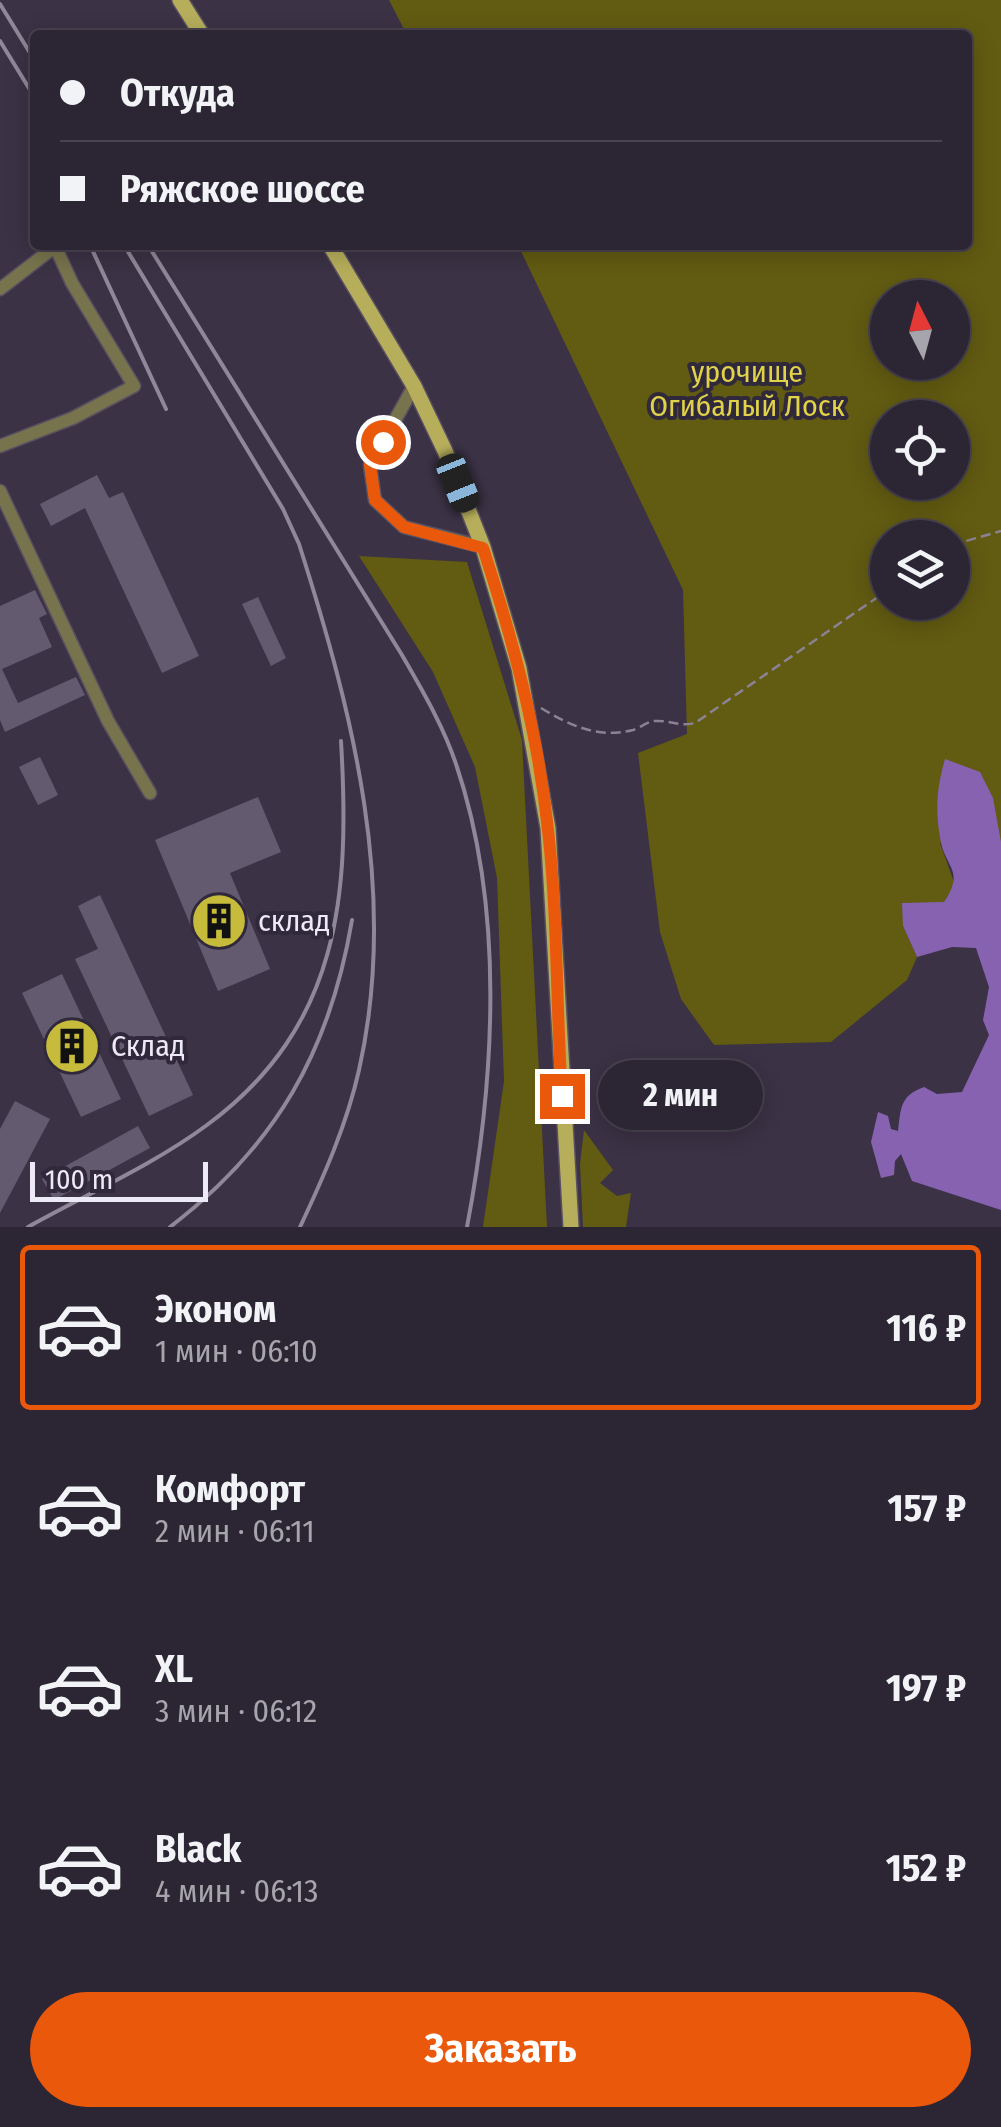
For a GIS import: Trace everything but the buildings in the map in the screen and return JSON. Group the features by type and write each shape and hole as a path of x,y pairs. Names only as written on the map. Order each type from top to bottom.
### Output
{"main road":[{"path":"180,0 199,30"},
{"path":"333,250 414,386 483,548 526,699 552,866 571,1227"}],"street":[{"path":"0,290 51,250"},
{"path":"0,446 73,418 134,386 72,283 58,250"},
{"path":"414,386 370,465 375,500 404,527 483,548"},
{"path":"0,491 108,721 150,793"}],"path":[{"path":"970,540 1001,531"},
{"path":"526,699 575,728 630,731 656,721 678,727 695,722 870,602"}],"green space":[{"name":"урочище Огибалый Лоск","path":"389,0 1001,0 1001,842 940,843 955,885 944,902 903,926 917,957 907,980 831,1042 714,1045 681,999 660,932 638,753 687,734 683,590 520,250 972,250 972,30 404,30"},
{"path":"359,556 467,562 522,740 547,1227 483,1227 504,1081 497,878 475,767 433,672"},
{"path":"584,1130 613,1170 600,1183 617,1196 631,1193 626,1227 583,1227 580,1164"}],"shaded area":[{"path":"945,759 980,772 993,798 1001,842 1001,1210 912,1181 901,1154 895,1161 894,1175 881,1178 871,1142 878,1112 888,1116 891,1129 898,1131 903,1103 916,1090 924,1087 937,1094 962,1092 989,1035 983,1020 989,987 976,948 952,947 917,957 903,926 902,903 944,902 953,882 938,817"}],"railway":[{"path":"0,4 30,53"},
{"path":"0,41 30,90"},
{"path":"92,250 166,409"},
{"path":"127,250 283,509 299,544 337,673 364,804 372,870 370,1004 348,1110 300,1227"},
{"path":"151,250 402,655 456,764 472,819 482,877 490,994 484,1113 467,1227"},
{"path":"28,1227 186,1140 252,1086 286,1045 311,1000 328,953 338,904 343,852 341,741"},
{"path":"170,1227 240,1163 292,1092 329,1012 352,920"}],"place":[{"name":"склад","path":"219,921"},
{"name":"Склад","path":"72,1046"}],"route":[{"path":"383,442 370,465 375,500 404,527 483,548 508,626 532,724 548,828 562,1096"}]}
